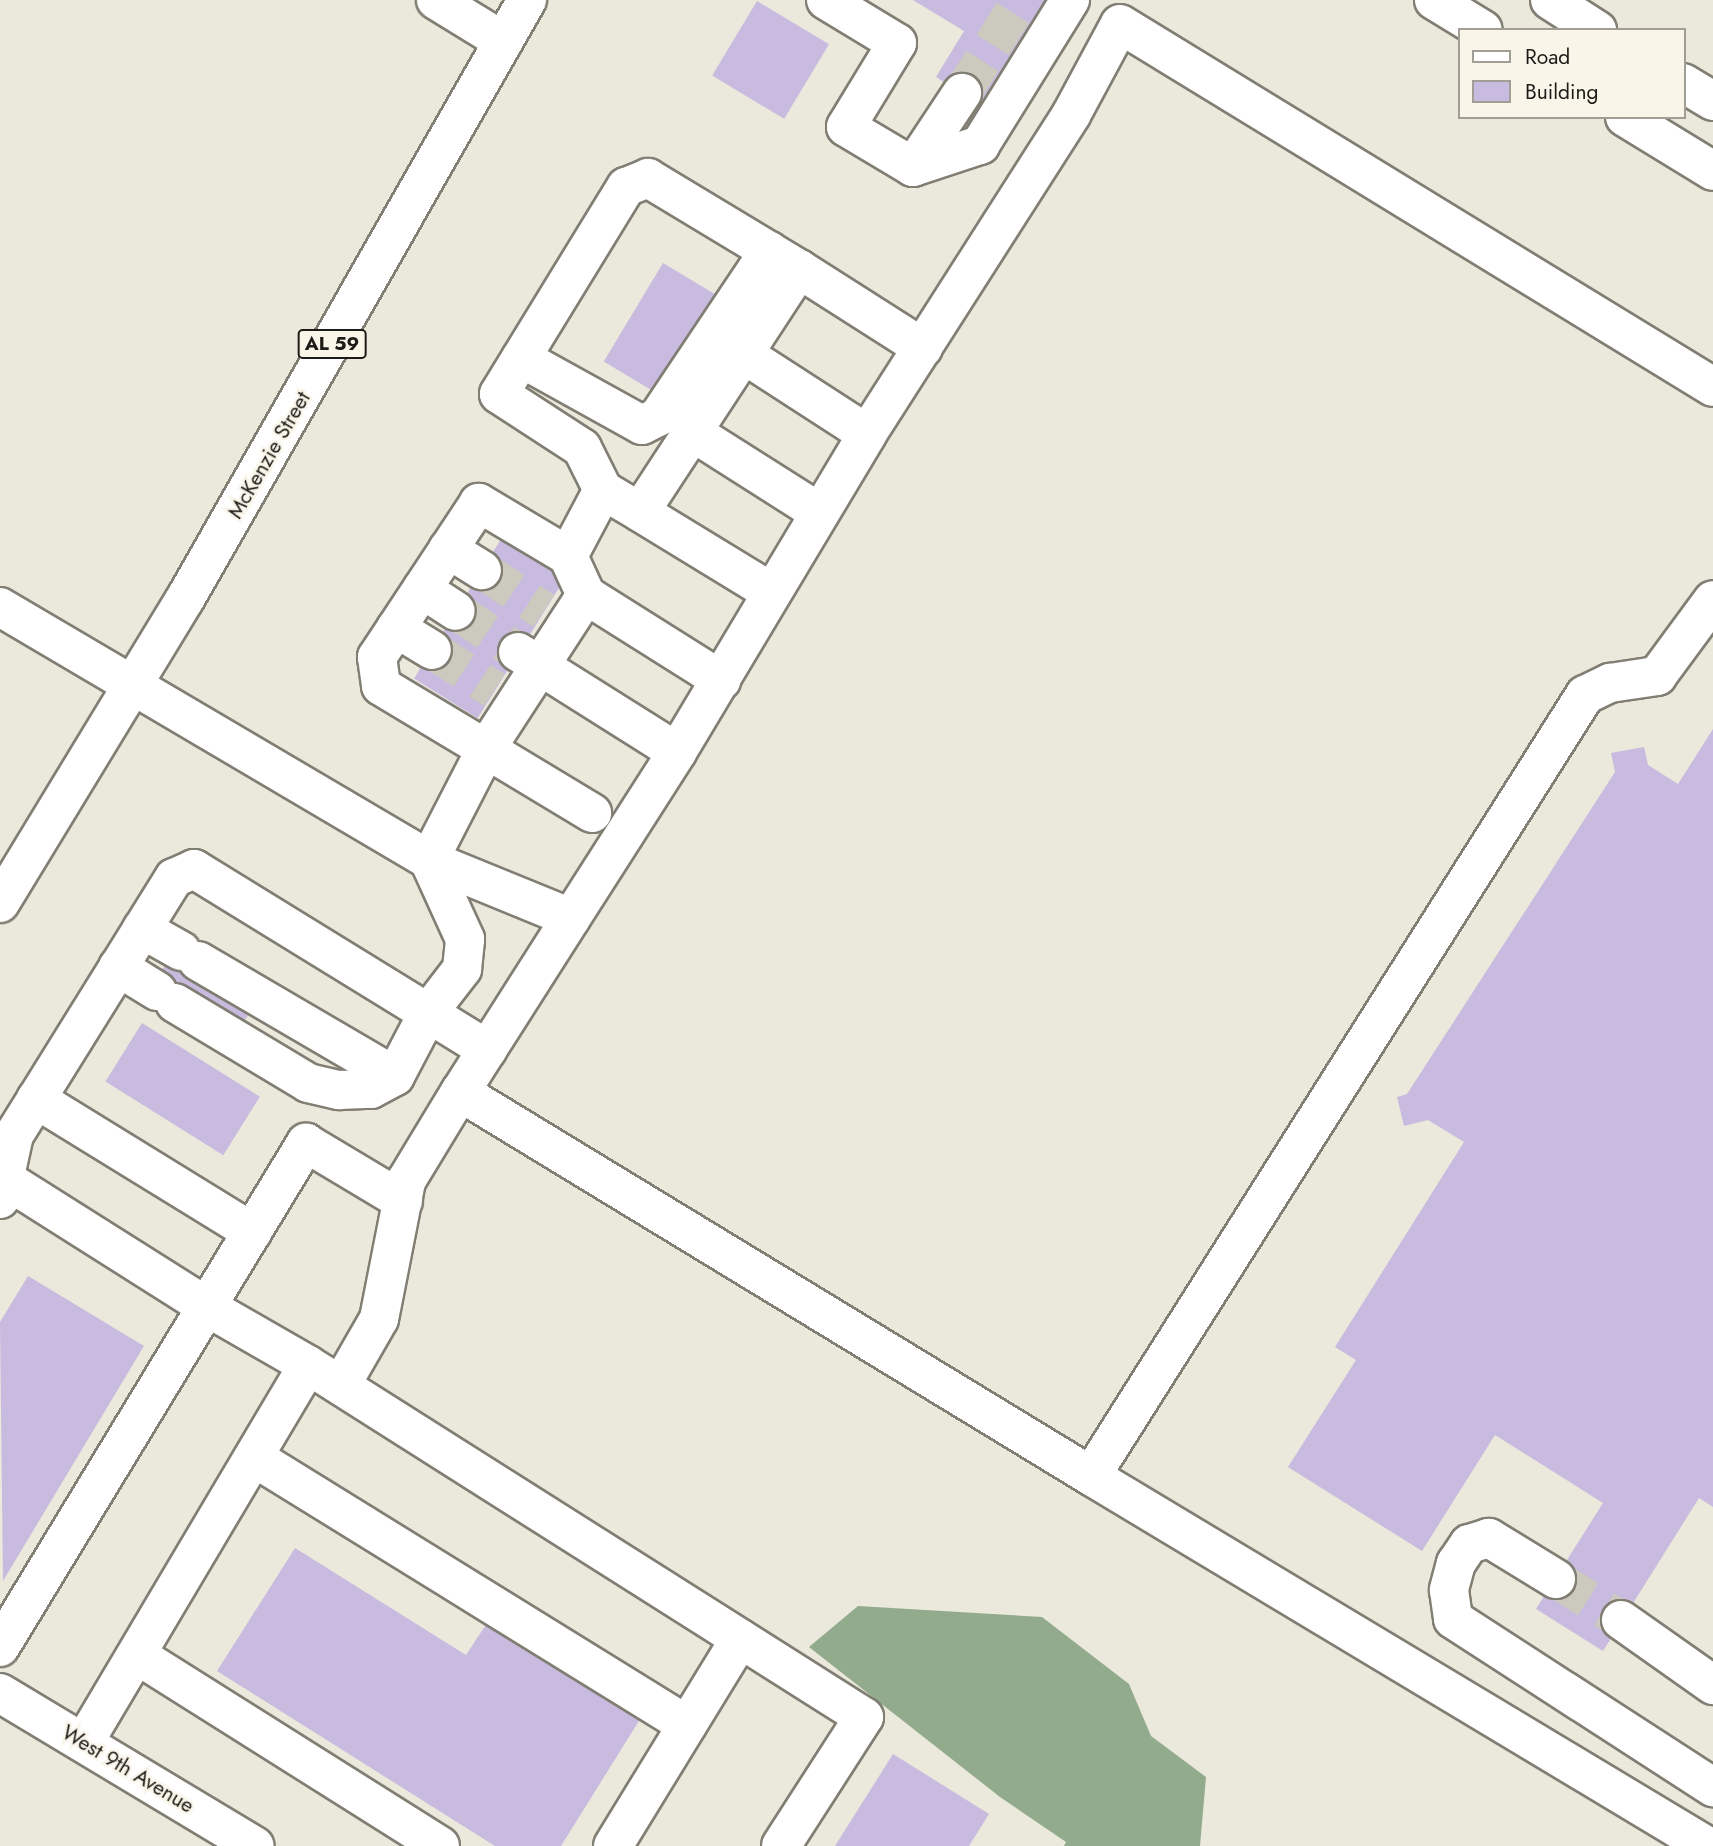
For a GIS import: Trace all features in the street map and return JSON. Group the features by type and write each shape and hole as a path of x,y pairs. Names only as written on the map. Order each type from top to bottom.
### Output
{"main road":[{"path":"436,0 503,41"},
{"name":"McKenzie Street","path":"0,904 134,686 527,0"},
{"path":"834,2 897,43 846,127 913,167 980,145 1070,0"},
{"path":"1434,0 1480,28"},
{"path":"1549,0 1595,28"},
{"path":"341,1385 379,1319 406,1181 677,752 867,434 1071,114 1120,24 1713,387"},
{"path":"1685,84 1713,101"},
{"path":"913,167 962,93"},
{"path":"1628,119 1713,171"},
{"path":"772,592 603,490 582,448 499,394 626,187 648,178 923,348"},
{"path":"640,512 745,355 784,260"},
{"path":"522,358 642,425 659,417 784,260"},
{"path":"745,355 867,434"},
{"path":"694,433 820,513"},
{"path":"429,860 486,749 506,698 530,659 566,610 568,556 603,490"},
{"path":"568,556 479,503 377,657 381,686 592,813"},
{"path":"448,549 482,570"},
{"path":"422,589 456,611"},
{"path":"1091,1476 1585,695 1610,683 1657,676 1713,600"},
{"path":"0,607 429,860 571,918"},
{"path":"566,610 721,680"},
{"path":"396,628 432,650"},
{"path":"530,659 677,752"},
{"path":"118,967 308,1083 339,1090 371,1089 395,1076 428,1013 462,969 465,939 429,860"},
{"path":"488,1050 194,869 174,878 36,1099 14,1135 1,1184 308,1364 864,1717 781,1846"},
{"path":"142,929 395,1076"},
{"path":"460,1093 1697,1840 1713,1797"},
{"path":"36,1099 252,1232"},
{"path":"0,1647 306,1143 403,1201"},
{"path":"85,1741 255,1458 308,1364"},
{"path":"255,1458 687,1725"},
{"path":"1556,1578 1489,1538 1469,1544 1457,1563 1449,1590 1453,1619 1713,1787"},
{"path":"1621,1620 1713,1685"},
{"path":"613,1846 740,1639"},
{"path":"137,1655 440,1846"},
{"name":"West 9th Avenue","path":"0,1693 85,1741 254,1846"}],"green space":[{"path":"858,1606 1042,1617 1129,1684 1151,1736 1206,1777 1200,1846 1064,1846 1066,1842 1000,1797 809,1647"}],"building":[{"path":"913,0 1053,0 986,108 936,77 964,31"},
{"path":"757,1 829,44 784,119 712,76"},
{"path":"663,263 722,299 663,397 604,362"},
{"path":"503,536 567,576 478,718 414,678"},
{"path":"1713,729 1713,1507 1699,1498 1603,1651 1536,1609 1603,1503 1495,1435 1422,1551 1288,1467 1356,1360 1335,1347 1464,1142 1428,1120 1404,1126 1397,1097 1407,1094 1615,772 1611,753 1644,747 1648,765 1678,784"},
{"path":"172,954 254,1005 240,1027 158,976"},
{"path":"142,1023 260,1097 223,1155 105,1082"},
{"path":"28,1276 144,1346 3,1581 0,1322"},
{"path":"295,1548 466,1655 489,1620 642,1716 561,1846 495,1846 217,1671"},
{"path":"893,1754 989,1814 969,1846 835,1846"}],"tunnel":[{"path":"962,93 1021,0"},
{"path":"482,570 544,611"},
{"path":"456,611 518,652"},
{"path":"432,650 494,690"},
{"path":"1556,1579 1621,1620"}]}
